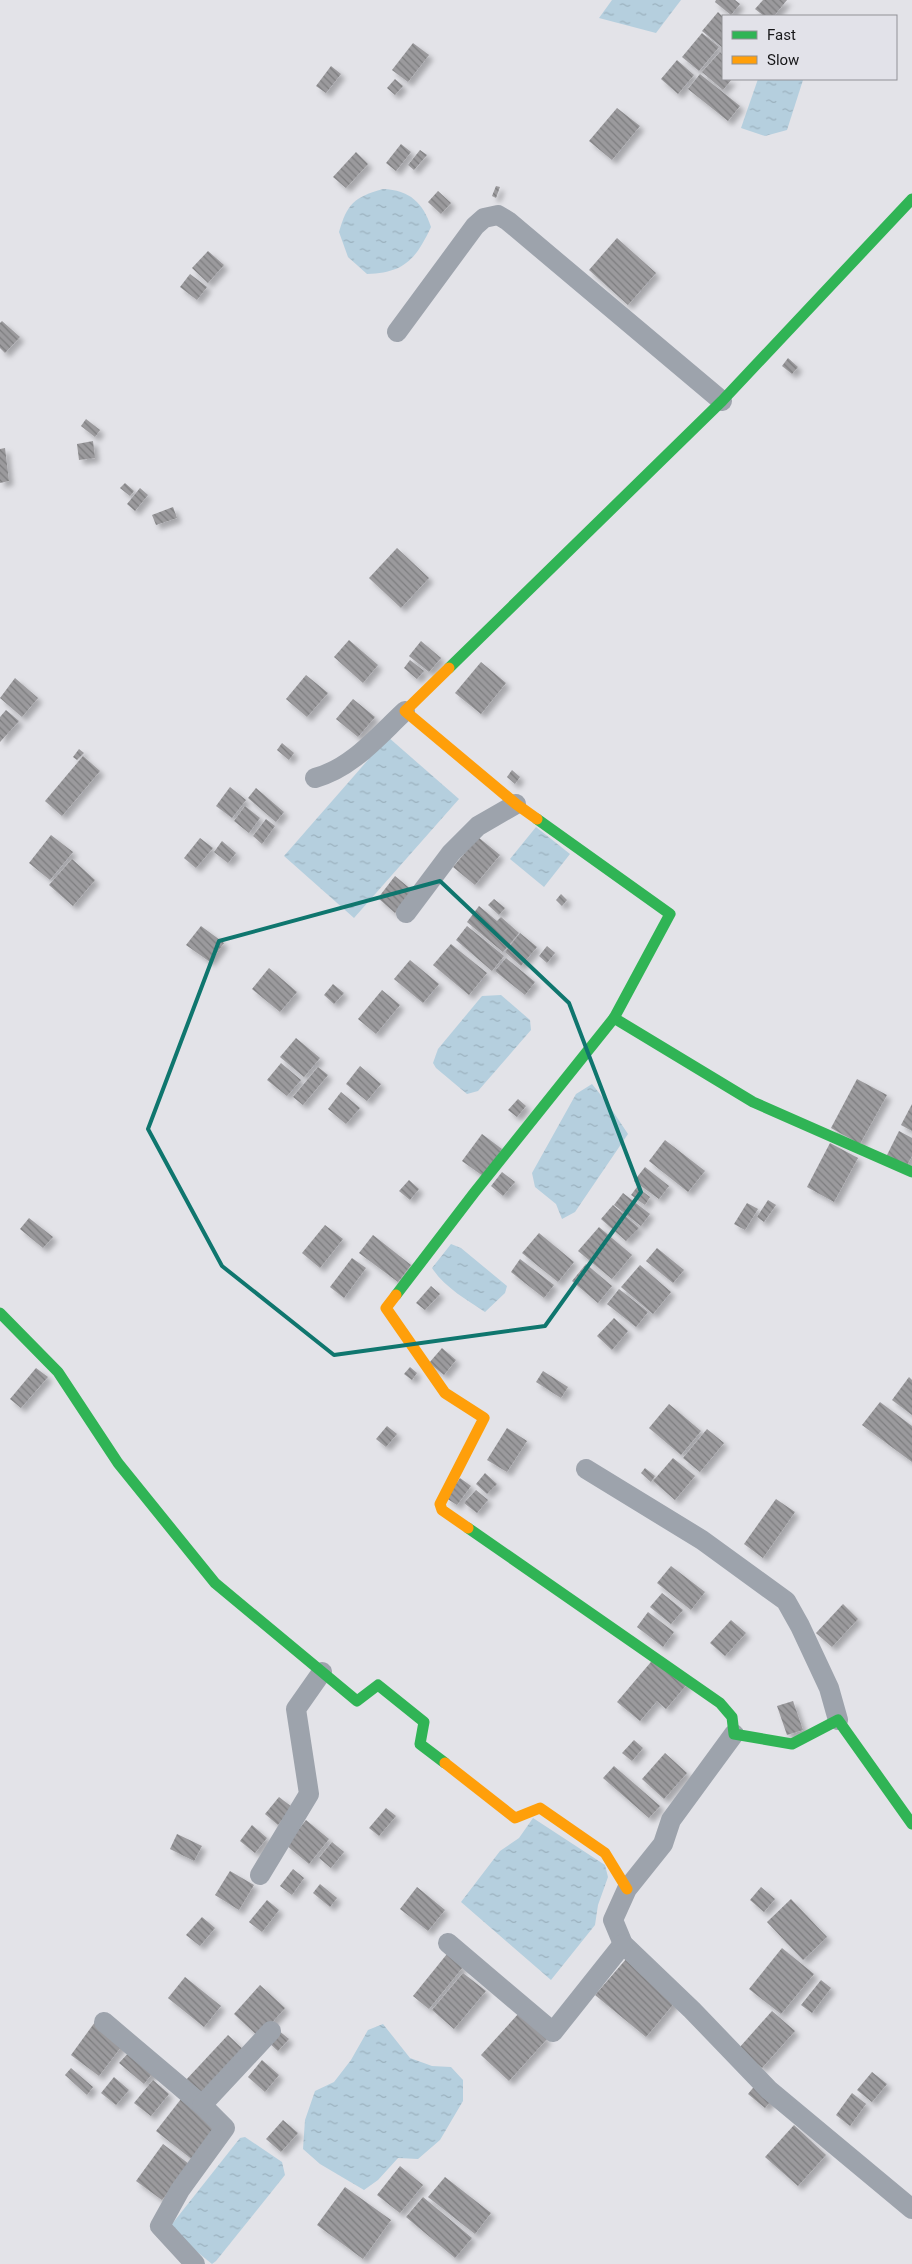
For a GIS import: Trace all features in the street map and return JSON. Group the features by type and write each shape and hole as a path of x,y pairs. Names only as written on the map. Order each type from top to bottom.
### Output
{"street":[{"path":"315,778 332,773 350,762 405,711 722,401 912,199"},
{"path":"397,332 475,226 484,218 498,215 508,221 722,401"},
{"path":"405,711 516,804 670,914 614,1018 474,1193 386,1308 445,1393 484,1418 440,1504 442,1510 720,1703 732,1717 734,1734 671,1820 663,1844 627,1889 613,1920 623,1944 692,2010 769,2090 912,2209"},
{"path":"406,913 457,846 478,826 516,804"},
{"path":"614,1018 753,1102 912,1172"},
{"path":"0,1313 58,1372 118,1463 215,1583 357,1701 378,1685 424,1722 420,1744 514,1818 540,1808 605,1853 627,1889"},
{"path":"586,1469 702,1540 786,1601 800,1626 828,1688 838,1720 912,1824"},
{"path":"260,1875 309,1794 296,1709 322,1672"},
{"path":"734,1734 792,1744 838,1720"},
{"path":"448,1943 553,2032 623,1944"},
{"path":"104,2022 202,2105 225,2128 180,2190 160,2226 195,2264"},
{"path":"202,2105 271,2031"}],"highlighted area":[{"path":"440,881 569,1003 641,1192 545,1326 334,1355 222,1266 148,1129 219,941"}],"water":[{"path":"612,0 681,0 656,33 599,18"},
{"path":"758,80 803,80 787,130 765,136 741,128"},
{"path":"383,189 401,192 414,199 424,211 431,227 420,248 407,262 390,271 367,274 348,257 339,232 345,215 353,203 365,195"},
{"path":"388,737 459,799 354,918 284,856"},
{"path":"536,827 570,854 544,887 510,859"},
{"path":"501,995 530,1020 531,1030 478,1091 467,1094 436,1068 433,1063 438,1049 482,996"},
{"path":"592,1084 628,1134 575,1212 562,1219 556,1204 535,1187 532,1173 576,1094"},
{"path":"451,1244 461,1248 507,1286 505,1293 485,1312 449,1287 432,1268"},
{"path":"533,1818 605,1865 608,1877 598,1905 595,1925 551,1980 461,1902 500,1851 519,1838"},
{"path":"383,2024 410,2058 432,2066 451,2067 463,2080 463,2101 440,2140 418,2159 398,2158 378,2180 364,2190 320,2164 303,2149 305,2120 315,2091 334,2082 351,2060 368,2030"},
{"path":"245,2137 282,2162 285,2175 212,2264 180,2238 172,2228 172,2224 240,2138"}],"building":[{"path":"716,0 735,0 740,4 731,15 715,2"},
{"path":"763,0 787,0 775,15 763,15 755,9"},
{"path":"718,12 722,16 722,47 702,31"},
{"path":"702,33 719,47 699,71 682,57"},
{"path":"413,43 429,55 408,82 392,70"},
{"path":"720,52 722,54 722,80 731,80 723,90 702,72"},
{"path":"677,60 694,75 678,94 661,79"},
{"path":"331,66 341,74 326,93 316,86"},
{"path":"700,74 740,106 728,121 688,89"},
{"path":"395,79 403,86 395,95 387,88"},
{"path":"617,108 640,126 612,160 589,141"},
{"path":"401,144 411,152 396,171 386,163"},
{"path":"420,150 427,155 414,170 408,165"},
{"path":"356,152 368,164 346,188 333,177"},
{"path":"496,186 500,187 496,198 492,196"},
{"path":"438,191 451,203 441,214 428,202"},
{"path":"617,238 656,273 628,305 589,270"},
{"path":"208,251 224,265 208,283 192,268"},
{"path":"190,274 207,287 197,300 180,287"},
{"path":"2,321 20,337 5,353 0,348 0,323"},
{"path":"788,358 798,367 792,374 782,366"},
{"path":"86,419 100,430 95,437 81,426"},
{"path":"93,441 95,458 79,460 77,444"},
{"path":"5,448 9,481 0,483 0,449"},
{"path":"125,483 134,491 130,496 120,488"},
{"path":"140,488 148,495 135,511 127,504"},
{"path":"173,507 177,518 156,525 152,515"},
{"path":"397,548 429,578 401,608 369,578"},
{"path":"349,640 378,665 363,683 334,657"},
{"path":"421,641 441,658 429,672 409,656"},
{"path":"410,660 424,671 417,679 404,668"},
{"path":"481,662 506,683 481,714 455,693"},
{"path":"306,675 328,693 307,717 286,699"},
{"path":"15,678 38,698 22,717 0,698"},
{"path":"353,699 375,717 358,737 336,719"},
{"path":"6,710 19,721 0,742 0,717"},
{"path":"282,743 294,753 289,760 277,750"},
{"path":"79,749 84,753 77,760 73,757"},
{"path":"83,756 100,771 62,816 45,801"},
{"path":"512,770 520,777 515,784 507,777"},
{"path":"230,787 246,800 232,818 216,806"},
{"path":"256,788 284,812 276,822 248,798"},
{"path":"245,806 260,818 249,833 234,821"},
{"path":"266,819 275,826 262,844 253,836"},
{"path":"51,835 73,852 50,880 29,863"},
{"path":"478,837 500,855 475,885 453,867"},
{"path":"200,838 213,848 196,868 184,858"},
{"path":"222,841 236,853 228,863 214,852"},
{"path":"72,859 95,880 73,906 49,885"},
{"path":"395,876 413,891 395,913 378,898"},
{"path":"561,894 567,900 562,906 556,900"},
{"path":"494,899 505,908 499,915 488,905"},
{"path":"479,906 497,921 501,917 519,933 503,952 467,922"},
{"path":"201,926 224,943 210,962 186,945"},
{"path":"467,926 504,956 492,971 456,940"},
{"path":"520,933 537,947 521,966 505,952"},
{"path":"451,944 487,973 469,995 433,965"},
{"path":"547,946 555,953 547,963 539,956"},
{"path":"506,958 535,982 525,995 495,971"},
{"path":"410,960 439,984 423,1003 394,979"},
{"path":"269,968 297,992 280,1012 252,989"},
{"path":"333,984 344,993 334,1004 324,995"},
{"path":"382,990 400,1005 376,1034 358,1019"},
{"path":"296,1038 320,1058 304,1077 280,1057"},
{"path":"281,1063 301,1080 287,1096 267,1080"},
{"path":"360,1066 381,1084 367,1101 346,1084"},
{"path":"318,1067 328,1075 303,1105 293,1097"},
{"path":"857,1079 887,1095 860,1144 831,1128"},
{"path":"341,1092 360,1108 346,1124 328,1109"},
{"path":"518,1099 526,1106 517,1117 508,1110"},
{"path":"912,1104 912,1131 901,1125"},
{"path":"899,1131 912,1138 912,1156 906,1167 886,1157"},
{"path":"482,1134 502,1149 483,1176 462,1161"},
{"path":"665,1140 705,1171 688,1192 649,1161"},
{"path":"830,1143 858,1158 834,1202 807,1187"},
{"path":"645,1167 669,1186 659,1199 634,1181"},
{"path":"502,1172 515,1182 503,1196 491,1186"},
{"path":"409,1180 419,1189 410,1200 399,1191"},
{"path":"637,1187 650,1197 645,1205 631,1195"},
{"path":"623,1193 650,1214 641,1226 614,1205"},
{"path":"768,1200 776,1205 764,1222 757,1217"},
{"path":"747,1203 758,1209 745,1230 734,1224"},
{"path":"613,1205 639,1228 626,1241 601,1219"},
{"path":"29,1218 53,1237 43,1248 20,1229"},
{"path":"325,1225 343,1239 320,1268 302,1253"},
{"path":"599,1227 632,1255 612,1279 578,1251"},
{"path":"539,1233 574,1262 558,1282 522,1253"},
{"path":"373,1235 411,1265 398,1282 359,1253"},
{"path":"657,1248 684,1270 673,1283 646,1261"},
{"path":"352,1258 366,1268 344,1298 330,1287"},
{"path":"520,1259 554,1285 544,1298 511,1272"},
{"path":"586,1264 612,1286 598,1303 572,1281"},
{"path":"640,1265 671,1292 653,1314 621,1287"},
{"path":"431,1286 440,1294 425,1310 416,1303"},
{"path":"619,1289 648,1312 636,1327 607,1304"},
{"path":"614,1318 628,1331 612,1350 597,1336"},
{"path":"442,1348 456,1360 444,1375 429,1363"},
{"path":"410,1367 417,1373 412,1380 404,1374"},
{"path":"36,1368 48,1377 21,1408 10,1399"},
{"path":"543,1371 568,1387 561,1398 536,1382"},
{"path":"909,1377 912,1380 912,1415 892,1400"},
{"path":"880,1402 912,1426 912,1462 862,1425"},
{"path":"669,1404 701,1431 681,1455 649,1428"},
{"path":"387,1426 397,1434 386,1447 376,1439"},
{"path":"507,1428 527,1441 507,1472 487,1460"},
{"path":"707,1429 724,1443 700,1472 683,1458"},
{"path":"673,1458 695,1476 675,1500 653,1481"},
{"path":"645,1468 655,1476 651,1482 641,1473"},
{"path":"485,1473 497,1484 487,1494 476,1484"},
{"path":"460,1478 471,1486 457,1505 446,1498"},
{"path":"476,1490 488,1500 477,1513 464,1503"},
{"path":"776,1499 795,1512 763,1558 744,1544"},
{"path":"671,1566 705,1592 691,1610 657,1583"},
{"path":"662,1593 683,1610 671,1624 650,1607"},
{"path":"843,1604 858,1619 832,1647 816,1633"},
{"path":"648,1612 674,1632 663,1647 637,1627"},
{"path":"731,1620 746,1633 725,1656 710,1643"},
{"path":"656,1656 688,1683 666,1709 657,1701 640,1721 617,1702"},
{"path":"793,1701 803,1730 787,1735 777,1706"},
{"path":"634,1740 643,1748 632,1761 622,1753"},
{"path":"665,1753 687,1773 664,1799 642,1779"},
{"path":"614,1766 660,1806 649,1818 603,1778"},
{"path":"279,1797 292,1807 278,1825 265,1814"},
{"path":"386,1808 396,1816 379,1836 369,1828"},
{"path":"306,1820 329,1839 309,1864 286,1845"},
{"path":"252,1825 267,1838 255,1853 240,1841"},
{"path":"177,1834 202,1846 194,1861 170,1849"},
{"path":"332,1842 344,1852 331,1868 319,1858"},
{"path":"293,1869 304,1878 292,1895 280,1886"},
{"path":"230,1871 254,1885 239,1910 215,1895"},
{"path":"320,1884 337,1898 330,1907 313,1893"},
{"path":"417,1887 445,1910 428,1931 400,1909"},
{"path":"761,1887 775,1899 764,1912 750,1900"},
{"path":"791,1899 827,1937 803,1960 767,1922"},
{"path":"267,1900 279,1910 262,1932 249,1922"},
{"path":"202,1917 215,1928 200,1946 186,1935"},
{"path":"782,1948 814,1974 781,2014 749,1989"},
{"path":"447,1954 463,1967 429,2009 413,1996"},
{"path":"627,1958 676,2001 646,2037 595,1995"},
{"path":"463,1973 486,1991 454,2029 432,2010"},
{"path":"185,1977 221,2006 204,2027 168,1998"},
{"path":"821,1980 831,1988 812,2013 801,2005"},
{"path":"260,1985 285,2008 259,2037 234,2014"},
{"path":"772,2011 795,2031 762,2068 739,2048"},
{"path":"519,2013 547,2039 509,2081 481,2055"},
{"path":"95,2022 124,2043 99,2076 71,2055"},
{"path":"278,2030 289,2039 278,2051 268,2042"},
{"path":"228,2035 246,2052 201,2098 184,2082"},
{"path":"131,2050 155,2070 144,2084 119,2063"},
{"path":"262,2060 279,2075 265,2092 248,2077"},
{"path":"71,2068 93,2087 87,2095 65,2075"},
{"path":"872,2072 887,2084 872,2102 857,2090"},
{"path":"114,2077 129,2090 116,2105 101,2093"},
{"path":"153,2080 169,2094 151,2116 134,2103"},
{"path":"757,2083 774,2097 765,2108 748,2094"},
{"path":"852,2093 866,2104 850,2126 836,2115"},
{"path":"181,2099 219,2129 194,2161 156,2131"},
{"path":"283,2120 298,2133 281,2152 266,2139"},
{"path":"794,2125 826,2155 798,2186 765,2157"},
{"path":"163,2144 189,2164 162,2200 136,2181"},
{"path":"400,2166 423,2185 400,2213 377,2195"},
{"path":"445,2177 491,2213 475,2234 428,2197"},
{"path":"345,2187 391,2220 363,2259 317,2225"},
{"path":"423,2197 472,2238 455,2258 406,2217"}],"traffic: fast":[{"path":"449,668 722,401 912,199"},
{"path":"537,819 670,914 614,1018 753,1102 912,1172"},
{"path":"396,1295 474,1193 614,1018"},
{"path":"0,1313 58,1372 118,1463 215,1583 357,1701 378,1685 424,1722 420,1744 445,1763"},
{"path":"468,1528 720,1703 732,1717 734,1734 792,1744 838,1720 912,1824"}],"traffic: slow":[{"path":"449,668 405,711 516,804 537,819"},
{"path":"396,1295 386,1308 445,1393 484,1418 440,1504 442,1510 468,1528"},
{"path":"445,1763 515,1818 540,1808 605,1853 627,1889"}]}
